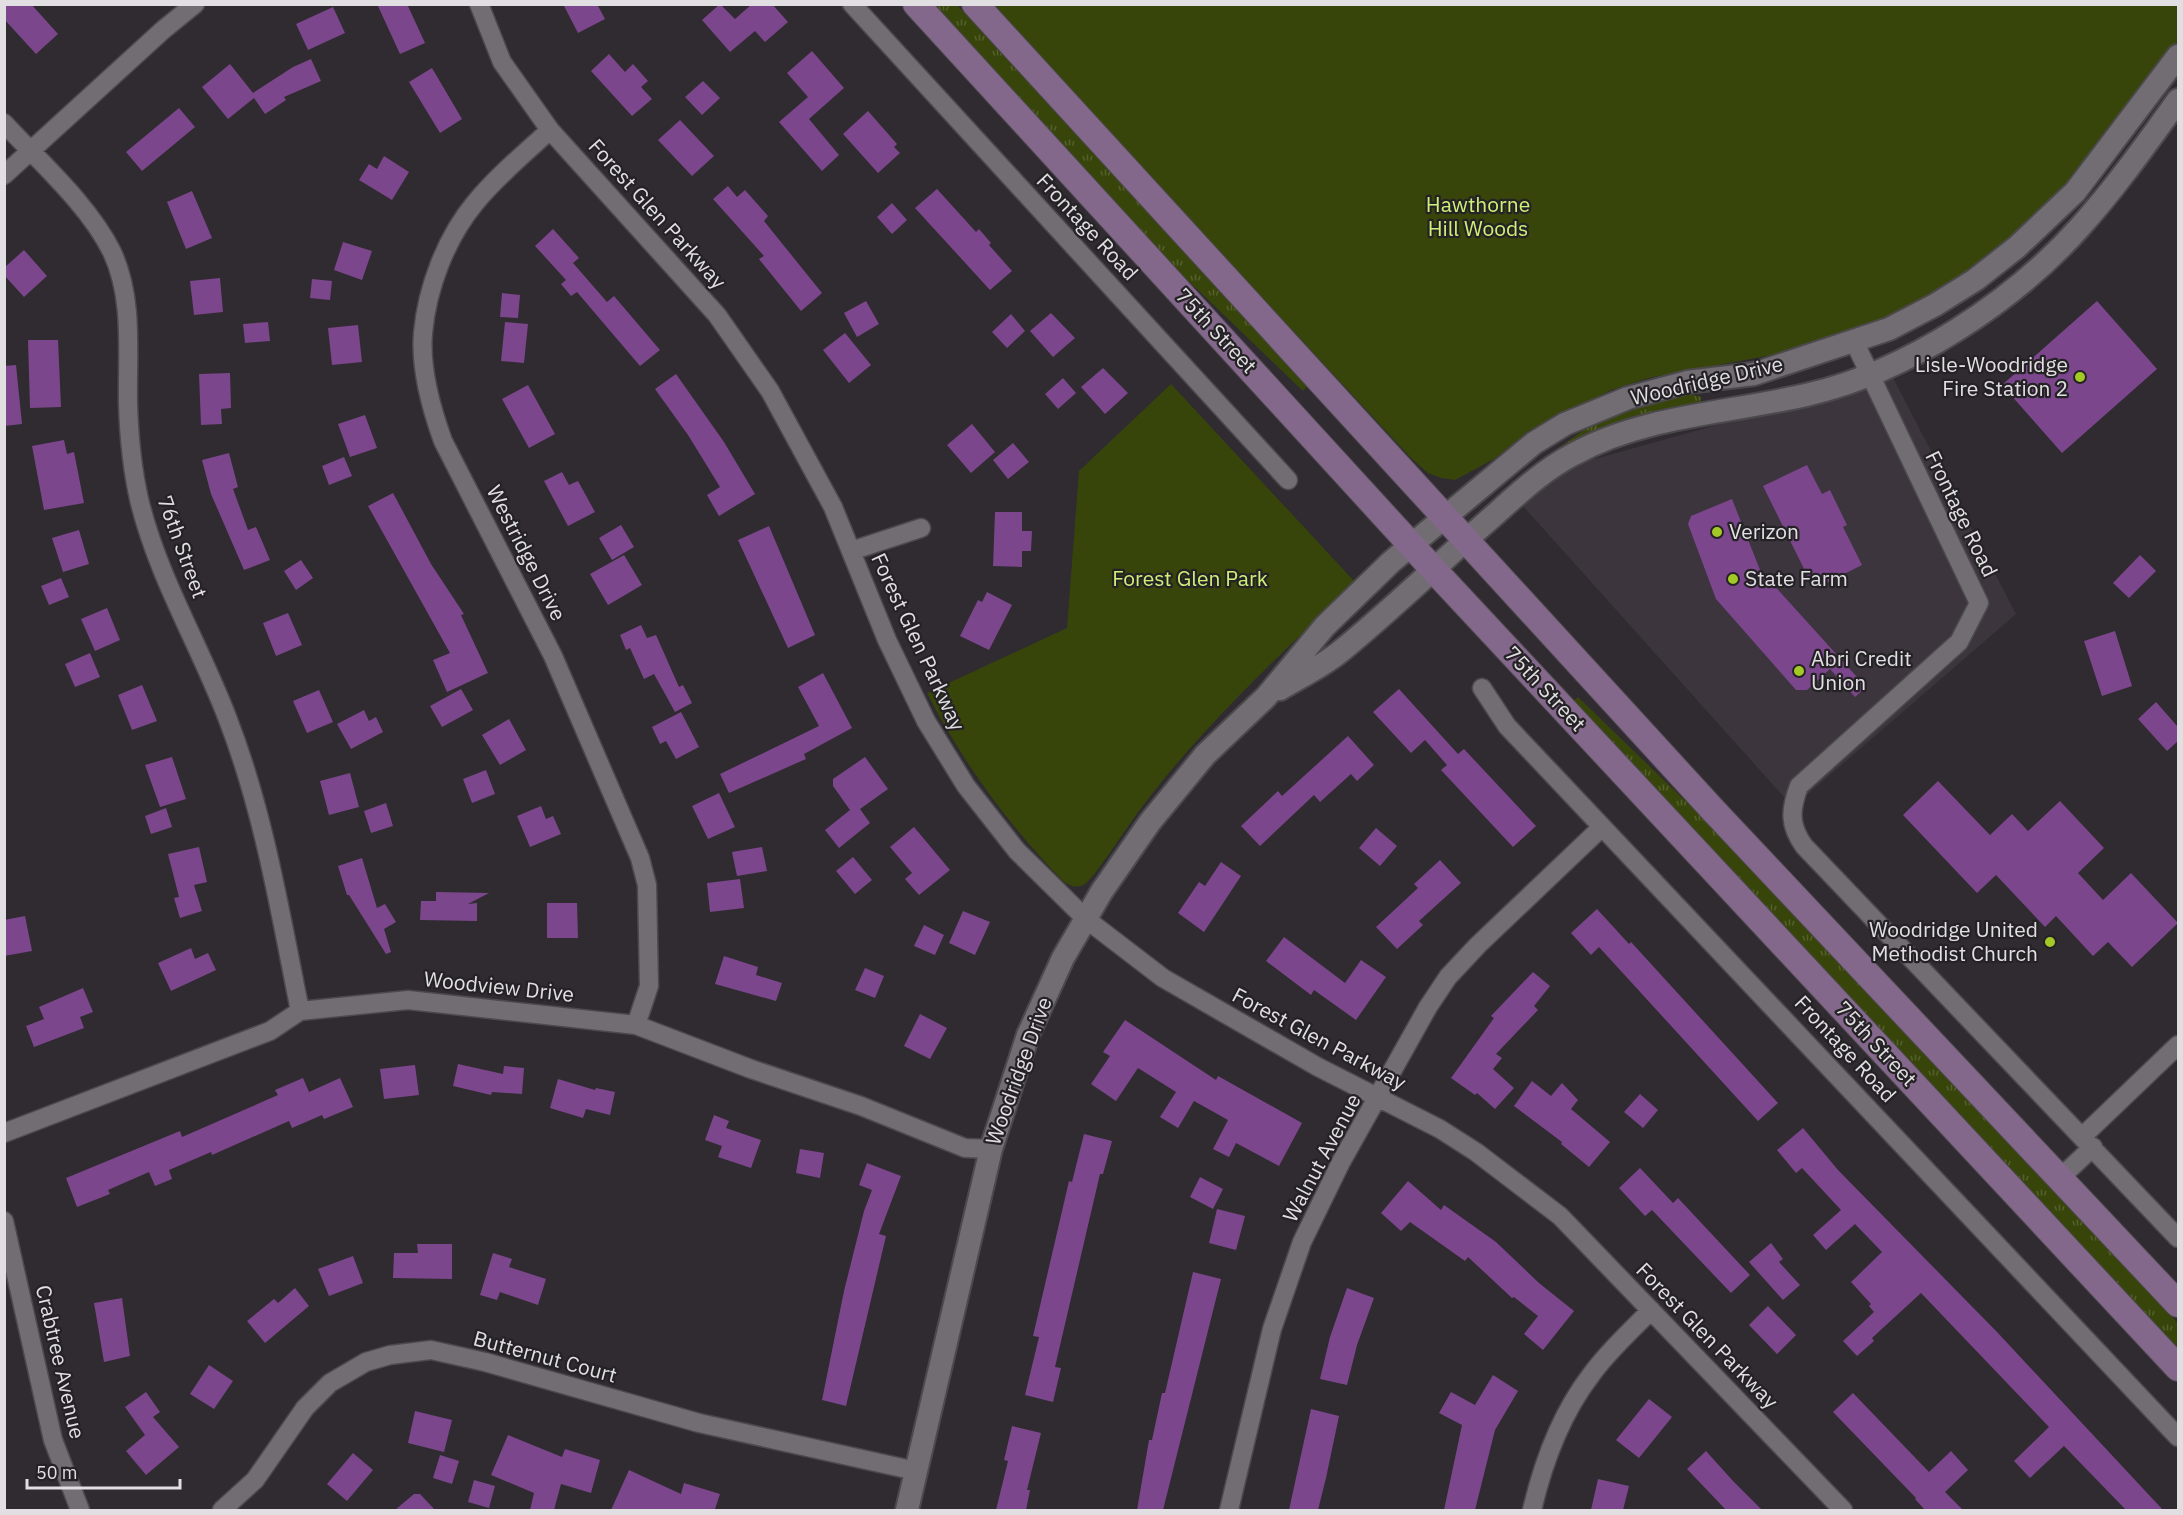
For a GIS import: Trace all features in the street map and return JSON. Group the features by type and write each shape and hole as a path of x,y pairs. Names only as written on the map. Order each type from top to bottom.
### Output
{"main road":[{"name":"75th Street","path":"916,4 1433,569 2178,1368"},
{"name":"75th Street","path":"975,4 1721,819 2178,1304"}],"street":[{"path":"4,175 163,30 195,4"},
{"name":"Forest Glen Parkway","path":"479,4 502,62 550,130 676,266 743,350 801,444 833,507 916,701 961,778 1017,851 1086,919 1189,994 1440,1130 1513,1179 1560,1216 1843,1510"},
{"name":"Frontage Road","path":"852,4 1288,480"},
{"name":"Woodridge Drive","path":"907,1510 991,1149 1028,1035 1058,968 1126,854 1205,755 1266,697 1325,626 1411,545 1534,443 1565,424 1656,389 1687,382 1754,374 1889,329 1935,305 1975,280 2017,248 2075,192 2178,56"},
{"name":"Woodridge Drive","path":"1266,697 1339,653 1545,471 1590,446 1673,421 1769,404 1869,376 1955,330 1989,308 2046,261 2079,229 2114,188 2178,100"},
{"name":"76th Street","path":"4,123 97,227 112,252 120,275 128,323 130,445 140,499 155,551 227,716 248,774 266,839 300,1011"},
{"name":"Westridge Drive","path":"550,130 474,204 448,247 435,282 423,334 427,380 443,441 553,656 640,858 647,885 649,986 636,1025"},
{"name":"Frontage Road","path":"1854,341 1979,603 1959,642 1800,786 1791,809 1794,832 1804,846 2178,1238"},
{"name":"Forest Glen Parkway","path":"851,551 921,528"},
{"name":"Frontage Road","path":"1482,688 1507,726 2178,1437"},
{"name":"Walnut Avenue","path":"1229,1510 1272,1329 1288,1281 1322,1199 1428,1007 1449,977 1478,945 1602,826"},
{"name":"Woodview Drive","path":"4,1133 270,1031 300,1011 408,1000 636,1025 751,1069 861,1106 965,1148 991,1149"},
{"path":"2060,1178 2088,1142 2178,1045"},
{"name":"Crabtree Avenue","path":"4,1221 53,1440 80,1510"},
{"path":"1532,1510 1553,1443 1574,1401 1591,1374 1651,1310"},
{"name":"Butternut Court","path":"222,1510 255,1480 305,1408 330,1383 366,1362 390,1355 431,1350 485,1362 699,1423 916,1471"}],"shaded area":[{"path":"1892,376 2016,614 1793,807 1522,505 1566,467"}],"green space":[{"name":"Hawthorne Hill Woods","path":"2178,4 2178,41 2077,177 2017,236 1940,291 1894,316 1805,349 1648,378 1611,390 1528,431 1494,459 1455,480 1428,473 1411,458 991,5"},
{"path":"933,5 957,5 1307,386 1303,391 1168,261"},
{"name":"Forest Glen Park","path":"1171,384 1356,583 1217,719 1166,777 1090,879 1082,886 1074,886 1064,882 1044,861 988,793 956,744 927,693 1067,628 1079,471"},
{"path":"1687,393 1701,397 1701,404 1526,473 1509,484 1596,421 1619,410"},
{"path":"1578,697 1704,819 2178,1323 2178,1349 1573,702"}],"building":[{"path":"4,4 31,4 58,34 36,54 4,19"},
{"path":"377,4 407,4 425,43 400,54"},
{"path":"563,4 597,4 605,19 578,33"},
{"path":"720,4 735,19 752,4 772,4 788,22 765,42 755,31 730,52 702,20"},
{"path":"333,7 345,33 308,50 296,24"},
{"path":"812,51 844,88 809,119 839,155 822,171 779,122 808,97 787,73"},
{"path":"609,54 625,72 633,64 648,81 641,87 652,99 632,116 591,71"},
{"path":"311,59 321,81 284,97 286,100 265,114 254,98 228,119 202,87 230,64 253,93 293,67"},
{"path":"432,68 462,119 440,133 409,82"},
{"path":"703,81 720,98 702,115 685,97"},
{"path":"179,108 195,127 142,171 126,152"},
{"path":"868,111 897,144 894,147 900,153 878,173 843,134"},
{"path":"680,120 714,156 692,176 658,140"},
{"path":"384,156 409,172 392,200 359,180 369,164 377,169"},
{"path":"728,186 737,197 745,190 768,216 764,221 822,293 801,311 759,259 764,256 713,199"},
{"path":"937,189 976,232 979,229 991,243 989,245 1012,271 990,290 915,208"},
{"path":"192,191 212,238 186,249 167,202"},
{"path":"892,203 907,220 892,234 877,217"},
{"path":"553,229 579,258 573,263 607,302 614,296 660,350 640,366 577,292 571,296 561,284 566,280 535,246"},
{"path":"343,242 372,251 362,280 334,270"},
{"path":"24,250 47,276 24,297 4,275 4,268"},
{"path":"220,278 223,312 194,315 190,281"},
{"path":"312,279 332,281 330,300 310,298"},
{"path":"502,293 520,295 518,318 500,317"},
{"path":"866,301 879,324 857,337 844,313"},
{"name":"Lisle-Woodridge Fire Station 2","path":"2097,301 2157,369 2062,453 2002,385"},
{"path":"1051,313 1075,338 1053,357 1030,331"},
{"path":"1011,314 1025,331 1007,348 992,332"},
{"path":"268,322 270,341 245,343 243,324"},
{"path":"505,322 528,324 524,363 501,361"},
{"path":"358,325 362,362 332,365 328,328"},
{"path":"845,333 871,365 849,383 823,350"},
{"path":"28,340 58,340 61,407 30,408"},
{"path":"16,365 22,424 4,426 4,366"},
{"path":"1103,368 1128,393 1105,414 1081,387"},
{"path":"230,373 231,408 221,409 222,424 201,425 199,374"},
{"path":"676,374 724,442 755,494 719,516 707,495 720,487 688,435 655,389"},
{"path":"1063,378 1076,393 1058,409 1045,394"},
{"path":"528,385 555,434 529,448 502,399"},
{"path":"365,415 377,448 350,457 338,424"},
{"path":"972,424 995,452 971,473 947,445"},
{"path":"64,440 67,454 74,452 84,503 44,510 32,446"},
{"path":"1013,443 1029,462 1008,479 993,460"},
{"path":"229,453 238,487 233,489 248,530 256,527 270,560 244,570 211,494 202,460"},
{"path":"344,457 352,476 329,485 322,466"},
{"path":"1807,465 1822,494 1830,490 1847,525 1843,527 1862,565 1814,589 1763,486"},
{"path":"562,472 569,485 578,481 595,512 568,526 544,481"},
{"path":"393,493 431,564 464,614 461,615 488,673 447,692 433,660 450,653 368,506"},
{"path":"1732,499 1760,570 1866,687 1855,697 1830,669 1807,690 1796,690 1716,599 1688,524 1691,516"},
{"path":"995,512 1022,512 1022,531 1032,531 1031,551 1022,551 1022,567 993,566"},
{"path":"621,525 634,547 612,560 599,538"},
{"path":"769,526 815,635 788,648 738,540"},
{"path":"79,530 89,564 63,572 52,538"},
{"path":"624,555 642,585 608,605 590,574"},
{"path":"2140,555 2156,571 2129,598 2113,583"},
{"path":"301,560 313,578 296,590 284,571"},
{"path":"61,578 69,597 49,605 41,586"},
{"path":"987,592 1012,605 989,650 960,636 978,600 982,602"},
{"path":"107,608 120,640 95,651 81,619"},
{"path":"288,613 302,645 276,656 263,623"},
{"path":"641,625 647,638 656,635 679,687 683,685 692,703 675,712 654,674 644,679 630,648 626,650 620,635"},
{"path":"2115,631 2132,686 2102,696 2084,641"},
{"path":"90,653 100,677 75,687 65,664"},
{"path":"823,673 852,728 804,754 806,759 729,793 720,774 819,726 798,687"},
{"path":"142,685 157,721 132,730 118,695"},
{"path":"461,689 473,710 442,727 430,706"},
{"path":"1399,689 1458,754 1464,749 1536,826 1513,847 1441,770 1447,765 1425,740 1411,753 1373,712"},
{"path":"319,690 333,722 307,733 293,701"},
{"path":"2156,702 2178,727 2178,741 2167,751 2138,719"},
{"path":"364,710 369,721 376,717 383,732 351,749 337,724"},
{"path":"681,712 699,747 676,759 666,741 660,744 652,727"},
{"path":"509,719 526,750 500,765 482,735"},
{"path":"1348,736 1374,765 1357,781 1351,774 1320,802 1314,795 1260,846 1241,826 1278,791 1282,796"},
{"path":"172,757 186,799 160,807 145,765"},
{"path":"865,757 888,789 860,809 870,823 839,848 825,830 850,810 833,786 833,779"},
{"path":"486,770 495,794 472,803 463,779"},
{"path":"350,773 359,807 329,815 320,781"},
{"name":"Woodridge United Methodist Church","path":"1938,781 1990,835 2012,814 2028,831 2060,801 2104,848 2078,873 2103,900 2131,873 2178,923 2132,967 2108,942 2093,956 2056,916 2045,927 1996,875 1977,893 1903,815"},
{"path":"719,793 735,827 708,839 692,806"},
{"path":"386,803 393,826 371,833 364,811"},
{"path":"541,806 546,819 553,816 561,834 530,847 517,816"},
{"path":"166,808 172,827 151,834 145,816"},
{"path":"914,827 950,870 919,895 905,879 912,873 890,847"},
{"path":"1376,828 1397,846 1380,866 1359,848"},
{"path":"199,847 207,882 194,885 202,911 180,918 174,898 179,897 168,854"},
{"path":"762,847 767,871 737,876 732,852"},
{"path":"853,857 872,880 855,894 836,871"},
{"path":"362,858 377,908 385,904 396,922 384,929 391,952 386,954 347,895 338,866"},
{"path":"1440,860 1461,883 1419,921 1423,925 1397,949 1376,927 1418,888 1414,884"},
{"path":"1221,862 1241,876 1204,932 1178,913 1199,882 1205,886"},
{"path":"740,879 744,908 710,912 707,883"},
{"path":"436,892 489,893 468,904 477,903 477,921 420,920 421,901 436,901"},
{"path":"547,903 577,903 578,938 547,938"},
{"path":"1597,909 1629,944 1631,942 1778,1103 1758,1121 1599,947 1591,955 1571,933"},
{"path":"963,911 990,922 975,955 949,943"},
{"path":"25,916 32,951 4,956 4,920"},
{"path":"924,925 944,935 935,955 914,946"},
{"path":"1284,937 1345,983 1361,960 1386,977 1356,1020 1314,990 1311,995 1266,961"},
{"path":"191,948 195,959 208,953 216,970 171,991 158,963"},
{"path":"724,956 758,967 756,975 782,983 776,1001 715,984"},
{"path":"865,968 884,976 875,998 855,990"},
{"path":"1533,972 1550,986 1534,1006 1538,1010 1496,1054 1502,1058 1493,1069 1514,1088 1495,1109 1477,1093 1475,1095 1451,1078 1494,1018 1491,1016"},
{"path":"83,988 93,1012 80,1017 84,1028 34,1047 26,1026 44,1019 39,1007"},
{"path":"920,1014 947,1028 930,1059 904,1046"},
{"path":"1125,1020 1216,1080 1218,1076 1302,1123 1279,1166 1236,1143 1229,1157 1213,1149 1228,1120 1194,1101 1178,1128 1160,1117 1176,1092 1138,1068 1116,1101 1091,1084 1110,1056 1103,1052"},
{"path":"458,1064 503,1074 504,1066 524,1068 522,1094 492,1092 491,1095 453,1086"},
{"path":"415,1065 419,1095 384,1099 380,1069"},
{"path":"303,1078 309,1092 340,1078 353,1107 324,1119 322,1115 292,1128 289,1121 212,1155 211,1152 169,1170 172,1179 155,1186 149,1172 108,1190 110,1194 77,1207 66,1178 180,1131 182,1137 278,1095 275,1090"},
{"path":"558,1079 595,1090 596,1088 615,1092 610,1115 586,1109 583,1118 550,1108"},
{"path":"1532,1081 1551,1096 1562,1083 1578,1100 1571,1109 1610,1142 1589,1167 1561,1144 1562,1142 1514,1106"},
{"path":"1640,1094 1658,1110 1643,1128 1624,1112"},
{"path":"714,1115 729,1121 726,1128 761,1140 751,1168 718,1157 722,1146 705,1140"},
{"path":"1803,1128 1838,1170 1997,1332 2163,1510 2126,1510 2064,1446 2030,1478 2014,1461 2049,1427 1921,1293 1872,1338 1874,1341 1857,1356 1843,1341 1874,1312 1869,1306 1871,1304 1851,1282 1882,1252 1855,1224 1826,1250 1813,1235 1841,1210 1802,1168 1796,1173 1777,1150"},
{"path":"1084,1134 1112,1141 1103,1174 1100,1174 1055,1367 1061,1368 1053,1402 1025,1395 1039,1337 1033,1336 1069,1181 1072,1182"},
{"path":"800,1149 824,1153 820,1178 796,1173"},
{"path":"867,1163 901,1176 879,1234 886,1236 846,1406 822,1400 844,1291 864,1211 872,1190 859,1185"},
{"path":"1640,1168 1673,1203 1678,1198 1750,1275 1731,1293 1652,1210 1645,1216 1619,1188"},
{"path":"1200,1177 1223,1189 1213,1209 1190,1197"},
{"path":"1408,1181 1441,1210 1444,1205 1496,1242 1539,1283 1574,1311 1543,1350 1524,1334 1538,1316 1514,1297 1512,1298 1468,1257 1465,1261 1410,1222 1401,1231 1381,1213"},
{"path":"1217,1209 1245,1216 1236,1250 1209,1243"},
{"path":"1771,1243 1783,1259 1779,1262 1800,1285 1783,1300 1749,1262"},
{"path":"417,1244 452,1244 452,1279 393,1278 394,1253 418,1253"},
{"path":"493,1253 512,1259 509,1267 546,1279 538,1305 500,1292 497,1300 480,1295"},
{"path":"353,1256 363,1283 329,1296 318,1269"},
{"path":"1193,1272 1221,1279 1163,1510 1137,1510 1149,1440 1152,1440 1162,1393 1165,1393"},
{"path":"295,1288 309,1306 265,1343 247,1321 274,1299 278,1303"},
{"path":"1347,1288 1374,1298 1357,1345 1347,1385 1320,1379 1330,1337"},
{"path":"122,1298 130,1356 104,1362 94,1303"},
{"path":"1768,1306 1796,1335 1777,1354 1749,1325"},
{"path":"209,1365 233,1381 214,1409 190,1394"},
{"path":"1493,1375 1518,1391 1495,1430 1475,1510 1444,1510 1462,1425 1439,1413 1451,1392 1475,1405"},
{"path":"146,1392 160,1412 153,1417 179,1447 146,1475 126,1451 145,1435 125,1407"},
{"path":"1853,1393 1929,1472 1951,1451 1968,1470 1945,1492 1963,1510 1925,1510 1833,1412"},
{"path":"1649,1399 1672,1417 1639,1458 1616,1440"},
{"path":"1311,1409 1339,1416 1326,1478 1318,1510 1289,1510"},
{"path":"415,1411 452,1420 444,1452 408,1443"},
{"path":"1012,1426 1041,1433 1027,1490 1030,1490 1026,1510 996,1510 1008,1461 1004,1460"},
{"path":"508,1435 562,1457 565,1449 600,1460 591,1493 561,1484 554,1510 530,1510 534,1493 491,1475"},
{"path":"1706,1451 1762,1510 1726,1510 1687,1469"},
{"path":"353,1453 373,1470 347,1501 327,1484"},
{"path":"440,1455 459,1461 452,1484 433,1478"},
{"path":"629,1470 681,1494 684,1483 720,1494 715,1509 718,1510 611,1510"},
{"path":"1598,1479 1629,1486 1623,1510 1591,1510"},
{"path":"474,1480 495,1486 489,1508 468,1502"},
{"path":"414,1494 420,1494 435,1510 395,1510"}],"place":[{"name":"Lisle-Woodridge Fire Station 2","path":"2080,377"},
{"name":"Verizon","path":"1717,532"},
{"name":"State Farm","path":"1733,579"},
{"name":"Abri Credit Union","path":"1799,671"},
{"name":"Woodridge United Methodist Church","path":"2050,942"}]}
